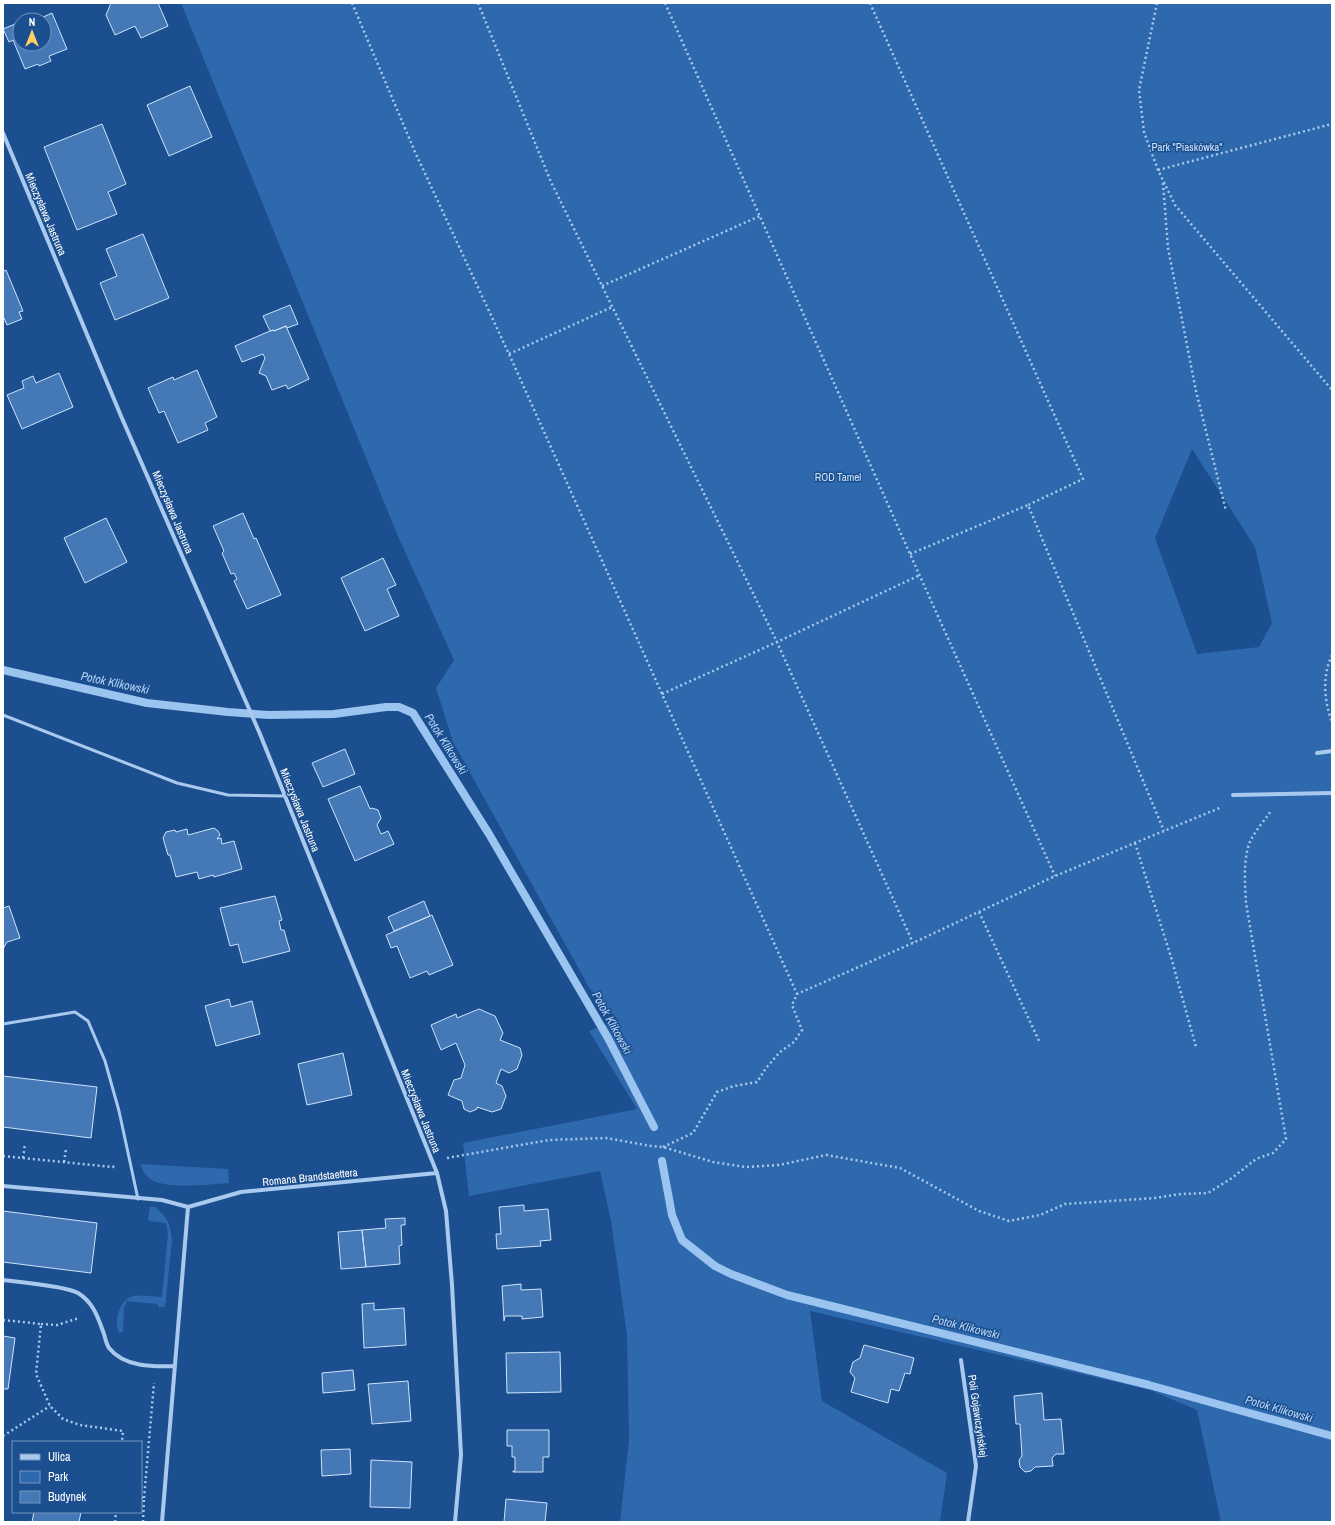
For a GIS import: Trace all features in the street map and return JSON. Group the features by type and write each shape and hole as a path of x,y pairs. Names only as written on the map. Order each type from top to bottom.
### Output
{"street":[{"name":"Mieczysława Jastruna","path":"3,133 122,416 254,722 436,1173 446,1211 452,1285 461,1447 455,1522"},
{"path":"1317,753 1332,751"},
{"path":"1233,795 1332,792"},
{"name":"Romana Brandstaettera","path":"3,1186 162,1200 188,1206 241,1192 436,1173"},
{"path":"162,1522 188,1206"},
{"path":"3,1280 62,1288 77,1293 88,1301 95,1310 109,1348 124,1361 156,1367 175,1366"},
{"name":"Poli Gojawiczyńskiej","path":"960,1360 976,1466 968,1522"}],"lane":[{"path":"3,715 177,783 228,795 284,796"},
{"path":"3,1024 75,1012 88,1021 105,1061 119,1111 138,1199"}],"path":[{"path":"352,3 415,152 509,354 797,994"},
{"path":"478,3 551,182 777,642 913,943"},
{"path":"665,3 1055,876"},
{"path":"870,3 1083,479 1028,505 910,554"},
{"path":"1157,3 1139,90 1144,132 1158,170 1175,205 1332,390"},
{"path":"1158,170 1332,124"},
{"path":"1163,181 1170,255 1196,391 1226,511"},
{"path":"602,286 760,216"},
{"path":"509,354 612,307"},
{"path":"1028,505 1164,831"},
{"path":"662,694 920,575"},
{"path":"1332,655 1329,662 1325,694 1332,722"},
{"path":"431,1160 549,1140 606,1138 663,1147 713,1162 746,1167 779,1165 826,1156 900,1168 980,1211 1009,1221 1040,1215 1065,1204 1208,1193 1232,1178 1256,1159 1273,1153 1286,1139 1246,903 1245,871 1250,844 1261,824 1276,805"},
{"path":"663,1147 693,1133 717,1092 734,1086 757,1082 766,1068 780,1052 794,1042 802,1030 799,1019 792,1005 797,994 913,943 1055,876 1223,806"},
{"path":"1135,843 1171,957 1196,1047"},
{"path":"979,912 1040,1043"},
{"path":"23,1158 25,1144"},
{"path":"64,1162 66,1150"},
{"path":"3,1156 113,1167 119,1162"},
{"path":"3,1320 57,1325 95,1310"},
{"path":"41,1324 36,1374 50,1406 62,1419 80,1425 123,1431 122,1441"},
{"path":"143,1522 143,1498 156,1367"},
{"path":"3,1436 50,1406"}],"green space":[{"path":"181,3 1332,3 1332,1522 1221,1522 1197,1410 1150,1390 810,1311 822,1401 947,1473 940,1522 620,1522 629,1440 627,1335 611,1221 600,1171 469,1196 463,1143 637,1109 589,1031 618,1020 590,989 453,742 436,688 454,660 397,534","holes":["1192,449 1255,547 1272,623 1259,647 1197,654 1155,538"]},
{"path":"140,1164 228,1169 229,1183 187,1186 164,1184 154,1181 148,1177 144,1173"},
{"path":"150,1207 155,1207 165,1217 169,1225 172,1240 165,1307 158,1307 158,1304 126,1301 126,1306 124,1306 123,1332 119,1333 117,1317 122,1304 131,1297 162,1297 168,1234 166,1223 150,1221 148,1219"}],"building":[{"path":"111,3 158,3 168,26 141,38 135,26 115,35 106,15"},
{"path":"52,13 67,49 49,56 51,61 39,66 38,64 25,69 18,52 52,52"},
{"path":"12,25 12,40 9,42 3,29"},
{"path":"190,86 212,137 169,156 147,105"},
{"path":"102,124 126,184 108,192 117,214 77,230 44,147"},
{"path":"143,234 169,298 115,320 100,283 117,276 106,249"},
{"path":"3,270 6,270 23,311 19,312 22,319 7,325 4,318 3,319"},
{"path":"290,305 298,324 287,328 286,326 270,331 263,316"},
{"path":"286,326 309,379 288,389 286,385 272,390 266,376 259,373 265,358 263,354 242,362 235,346"},
{"path":"197,370 217,417 205,423 208,430 178,443 164,411 159,413 148,388 173,377 174,380"},
{"path":"59,373 73,407 22,429 7,395 24,388 22,381 33,376 36,383"},
{"path":"243,513 254,539 256,538 281,595 247,609 234,581 237,579 234,573 231,574 222,553 224,551 213,526"},
{"path":"106,518 127,562 85,583 64,538"},
{"path":"383,558 396,585 387,589 399,616 365,631 341,578"},
{"path":"345,749 355,774 323,787 312,763"},
{"path":"360,786 370,809 372,808 378,810 381,818 377,825 381,834 388,831 394,844 355,861 328,799"},
{"path":"214,828 220,835 217,839 221,838 222,844 234,841 242,869 214,877 213,875 199,879 197,872 176,877 170,855 168,855 163,838 166,832 175,830 176,832 187,829 188,835"},
{"path":"275,896 282,920 279,921 281,930 284,930 290,951 243,963 238,944 230,946 220,908"},
{"path":"424,901 430,916 394,931 388,917"},
{"path":"9,906 20,938 7,942 3,949 3,908"},
{"path":"432,915 453,965 429,975 427,971 410,978 397,946 391,948 386,935"},
{"path":"229,999 231,1007 252,1001 260,1034 216,1046 205,1006"},
{"path":"479,1009 495,1016 503,1033 500,1040 520,1048 522,1055 517,1069 509,1073 501,1069 496,1083 502,1086 506,1096 501,1109 492,1112 477,1107 477,1109 470,1112 464,1109 462,1101 448,1095 454,1080 461,1078 465,1065 456,1043 441,1050 431,1025 456,1014 457,1018"},
{"path":"343,1053 352,1095 307,1105 298,1064"},
{"path":"3,1076 97,1087 91,1138 3,1127"},
{"path":"524,1205 524,1211 548,1209 551,1240 540,1241 541,1246 497,1249 496,1234 501,1234 499,1207"},
{"path":"3,1211 97,1223 91,1273 3,1262"},
{"path":"405,1218 405,1225 401,1225 402,1245 399,1246 400,1264 366,1267 362,1230 386,1228 385,1219"},
{"path":"362,1230 366,1267 341,1269 338,1232"},
{"path":"521,1284 521,1290 541,1289 543,1317 522,1319 522,1316 505,1316 504,1321 502,1286"},
{"path":"374,1303 374,1310 404,1308 406,1345 364,1348 362,1304"},
{"path":"3,1336 15,1338 8,1389 3,1389"},
{"path":"864,1345 914,1358 910,1374 905,1373 899,1391 891,1389 888,1403 851,1392 855,1378 850,1372 853,1362 860,1358"},
{"path":"560,1352 561,1392 507,1393 506,1353"},
{"path":"353,1370 355,1390 323,1393 322,1373"},
{"path":"408,1381 411,1421 372,1424 368,1384"},
{"path":"1042,1393 1044,1420 1061,1419 1064,1454 1056,1454 1052,1458 1053,1466 1035,1467 1031,1471 1025,1472 1020,1467 1019,1460 1022,1456 1020,1424 1016,1424 1014,1396"},
{"path":"507,1430 549,1430 549,1457 543,1457 543,1472 513,1472 515,1471 515,1457 512,1457 512,1446 507,1446"},
{"path":"350,1449 351,1474 322,1476 321,1450"},
{"path":"371,1460 412,1462 410,1508 370,1507"},
{"path":"506,1499 547,1503 545,1522 504,1522"},
{"path":"34,1513 81,1513 79,1522 32,1522"}],"waterway":[{"name":"Potok Klikowski","path":"3,670 147,703 228,712 269,715 334,714 386,707 399,707 413,713 489,834 608,1038 654,1127"},
{"name":"Potok Klikowski","path":"662,1161 672,1215 682,1240 715,1266 731,1274 787,1295 1149,1385 1332,1436"}],"park label":[{"name":"Park \"Piaskówka\"","path":"1187,147"},
{"name":"ROD Tamel","path":"838,477"}]}
